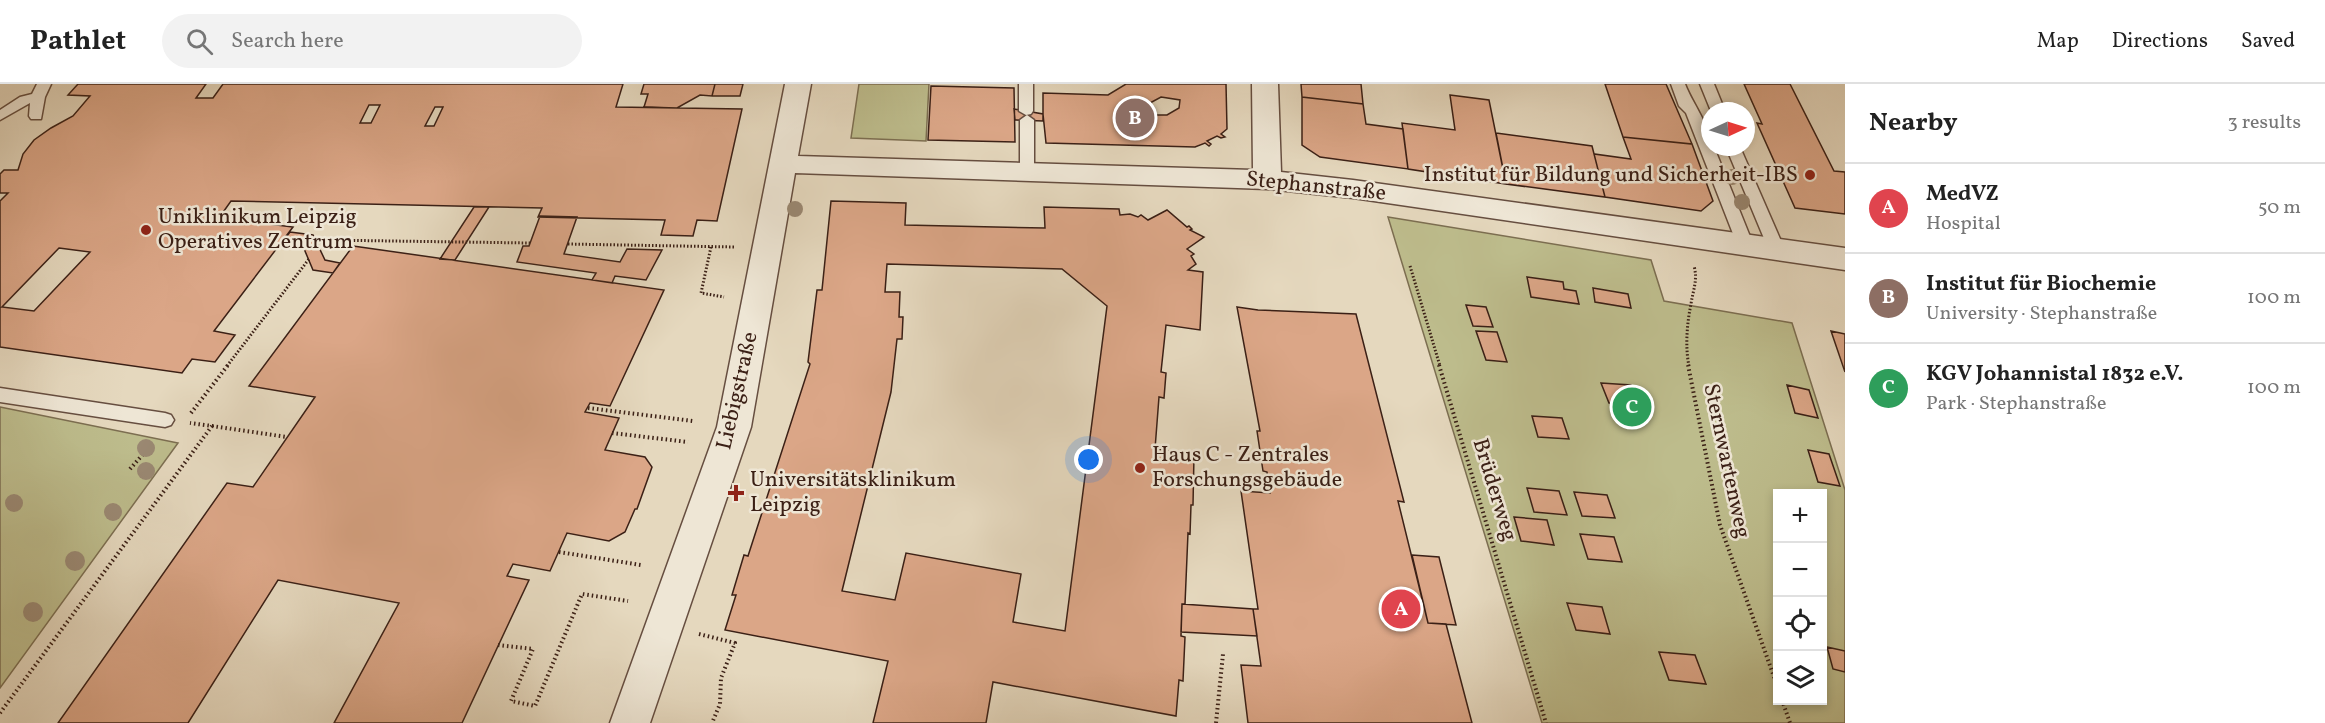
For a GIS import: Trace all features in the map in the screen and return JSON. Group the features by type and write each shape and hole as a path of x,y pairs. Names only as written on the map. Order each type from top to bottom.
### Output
{"street":[{"name":"Liebigstraße","path":"630,723 734,427 798,84"},
{"path":"1265,84 1267,180"},
{"name":"Stephanstraße","path":"783,164 1267,180 1353,189 1845,259"}],"lane":[{"path":"1026,84 1027,171"},
{"path":"1678,84 1686,105 1692,111 1745,244"},
{"path":"1707,84 1714,102"},
{"path":"36,116 41,91"},
{"path":"0,116 41,91"},
{"path":"1737,156 1776,248"},
{"path":"0,395 165,420"}],"path":[{"name":"Sternwartenweg","path":"1685,236 1697,278 1690,306 1686,352 1720,525 1773,674"},
{"path":"318,246 324,240 530,243"},
{"path":"568,244 724,247"},
{"path":"711,247 701,292 717,296"},
{"path":"287,437 184,422 309,259"},
{"name":"Brüderweg","path":"1410,266 1546,723"},
{"path":"588,408 693,421"},
{"path":"0,713 212,426"},
{"path":"612,434 688,442"},
{"path":"559,552 641,565"},
{"path":"498,645 533,649 511,701 535,706 582,594 628,601"},
{"path":"712,723 720,704 721,678 735,643 718,638"},
{"path":"1216,723 1222,654"},
{"path":"1784,705 1790,723"}],"shaded area":[{"path":"859,84 929,84 926,141 851,138"},
{"path":"1388,217 1651,260 1664,301 1792,323 1845,490 1845,723 1542,723"},
{"path":"0,407 178,443 0,688"}],"building":[{"name":"Uniklinikum Leipzig Operatives Zentrum","path":"78,84 206,84 196,98 213,98 223,84 623,84 616,107 742,109 717,221 697,220 693,236 661,235 665,220 538,217 542,208 231,201 219,218 293,227 214,331 235,335 215,362 192,359 182,373 0,347 0,201 8,193 0,193 0,174 4,170 18,170 23,154 34,140 73,116 90,96 68,95","holes":["369,105 380,105 371,123 360,123","435,107 443,107 434,126 425,126","59,248 90,252 34,311 2,307"]},
{"path":"644,84 715,84 712,96 700,95 677,108 644,107 648,94 641,94"},
{"path":"715,84 743,84 740,96 712,96"},
{"path":"1126,84 1226,84 1227,129 1221,134 1225,137 1217,136 1207,141 1211,144 1209,146 1205,143 1195,147 1046,143 1043,93 1108,95","holes":["1161,97 1180,100 1179,108 1167,115 1152,115 1150,103"]},
{"path":"1301,84 1361,84 1363,104 1302,97"},
{"path":"1605,84 1666,84 1692,144 1623,137"},
{"path":"1744,84 1790,84 1834,171 1845,172 1845,214 1795,208 1757,123 1762,124 1755,108 1755,102 1752,102"},
{"path":"931,86 1014,88 1015,142 928,140"},
{"path":"1450,95 1489,100 1506,184 1408,169 1402,123 1455,130"},
{"path":"1302,97 1363,104 1366,124 1403,129 1408,169 1320,157 1302,145"},
{"path":"1014,109 1043,114 1043,121 1015,120"},
{"path":"1496,133 1592,146 1605,197 1506,184"},
{"path":"1623,137 1692,144 1713,201 1701,211 1605,197 1594,154 1631,159"},
{"name":"Haus C - Zentrales Forschungsgebäude","path":"831,201 906,203 905,225 1045,228 1044,207 1119,209 1120,215 1130,214 1138,217 1141,215 1148,220 1167,210 1187,227 1189,226 1192,229 1190,230 1204,237 1187,249 1194,254 1191,256 1196,264 1188,270 1203,272 1200,330 1166,325 1161,372 1166,373 1164,398 1159,397 1155,449 1194,455 1193,505 1191,505 1190,534 1188,533 1185,604 1182,604 1181,636 1185,637 1183,681 1179,680 1176,716 993,682 986,723 873,723 888,661 725,630 736,595 732,595 744,555 748,556 810,364 808,362 817,290 822,290","holes":["887,264 1062,269 1107,306 1065,631 1013,622 1021,574 906,553 895,600 842,591 891,392 897,339 902,339 903,317 899,317 900,292 885,292"]},
{"path":"474,207 489,207 455,260 440,259"},
{"path":"540,216 577,217 564,254 620,262 627,249 662,250 646,280 615,276 612,283 592,280 596,273 517,262 523,246 529,246"},
{"path":"290,232 313,235 325,260 340,263 333,273 313,270 302,244 283,241"},
{"path":"353,246 664,290 610,406 590,403 585,412 619,418 605,450 645,457 652,467 637,509 625,532 609,541 567,533 550,571 513,564 507,576 529,580 462,723 334,723 399,603 278,580 188,723 58,723 227,483 253,487 315,397 249,386"},
{"path":"1527,277 1563,282 1564,289 1576,291 1579,304 1531,297"},
{"path":"1593,288 1628,294 1631,308 1595,302"},
{"path":"1466,305 1486,307 1493,327 1473,326"},
{"path":"1237,307 1356,314 1404,502 1398,501 1428,623 1446,624 1472,723 1248,723 1241,665 1261,666 1253,609 1258,609 1241,491 1270,493 1267,472 1263,471 1257,431 1260,431"},
{"path":"1476,331 1497,332 1507,362 1486,360"},
{"path":"1831,331 1845,334 1845,372"},
{"path":"1601,383 1631,385 1639,405 1609,403"},
{"path":"1787,385 1809,390 1818,418 1795,413"},
{"path":"1532,416 1562,418 1569,439 1538,437"},
{"path":"1808,450 1829,454 1840,486 1818,482"},
{"path":"1527,488 1559,491 1567,515 1534,512"},
{"path":"1574,492 1607,495 1615,518 1582,516"},
{"path":"1514,517 1547,520 1554,545 1521,541"},
{"path":"1580,534 1614,537 1622,562 1588,559"},
{"path":"1412,555 1439,557 1456,625 1428,623"},
{"path":"1567,603 1602,607 1610,634 1576,630"},
{"path":"1182,604 1253,609 1257,636 1181,632"},
{"path":"1827,647 1845,651 1845,672 1833,669"},
{"path":"1659,652 1695,655 1706,684 1669,680"}],"place":[{"name":"Institut für Biochemie","path":"1135,118"},
{"name":"Institut für Bildung und Sicherheit-IBS","path":"1810,175"},
{"name":"Uniklinikum Leipzig Operatives Zentrum","path":"146,230"},
{"name":"KGV Johannistal 1832 e.V.","path":"1632,407"},
{"name":"Haus C - Zentrales Forschungsgebäude","path":"1140,468"},
{"name":"Universitätsklinikum Leipzig","path":"736,493"},
{"name":"MedVZ","path":"1401,609"}]}
